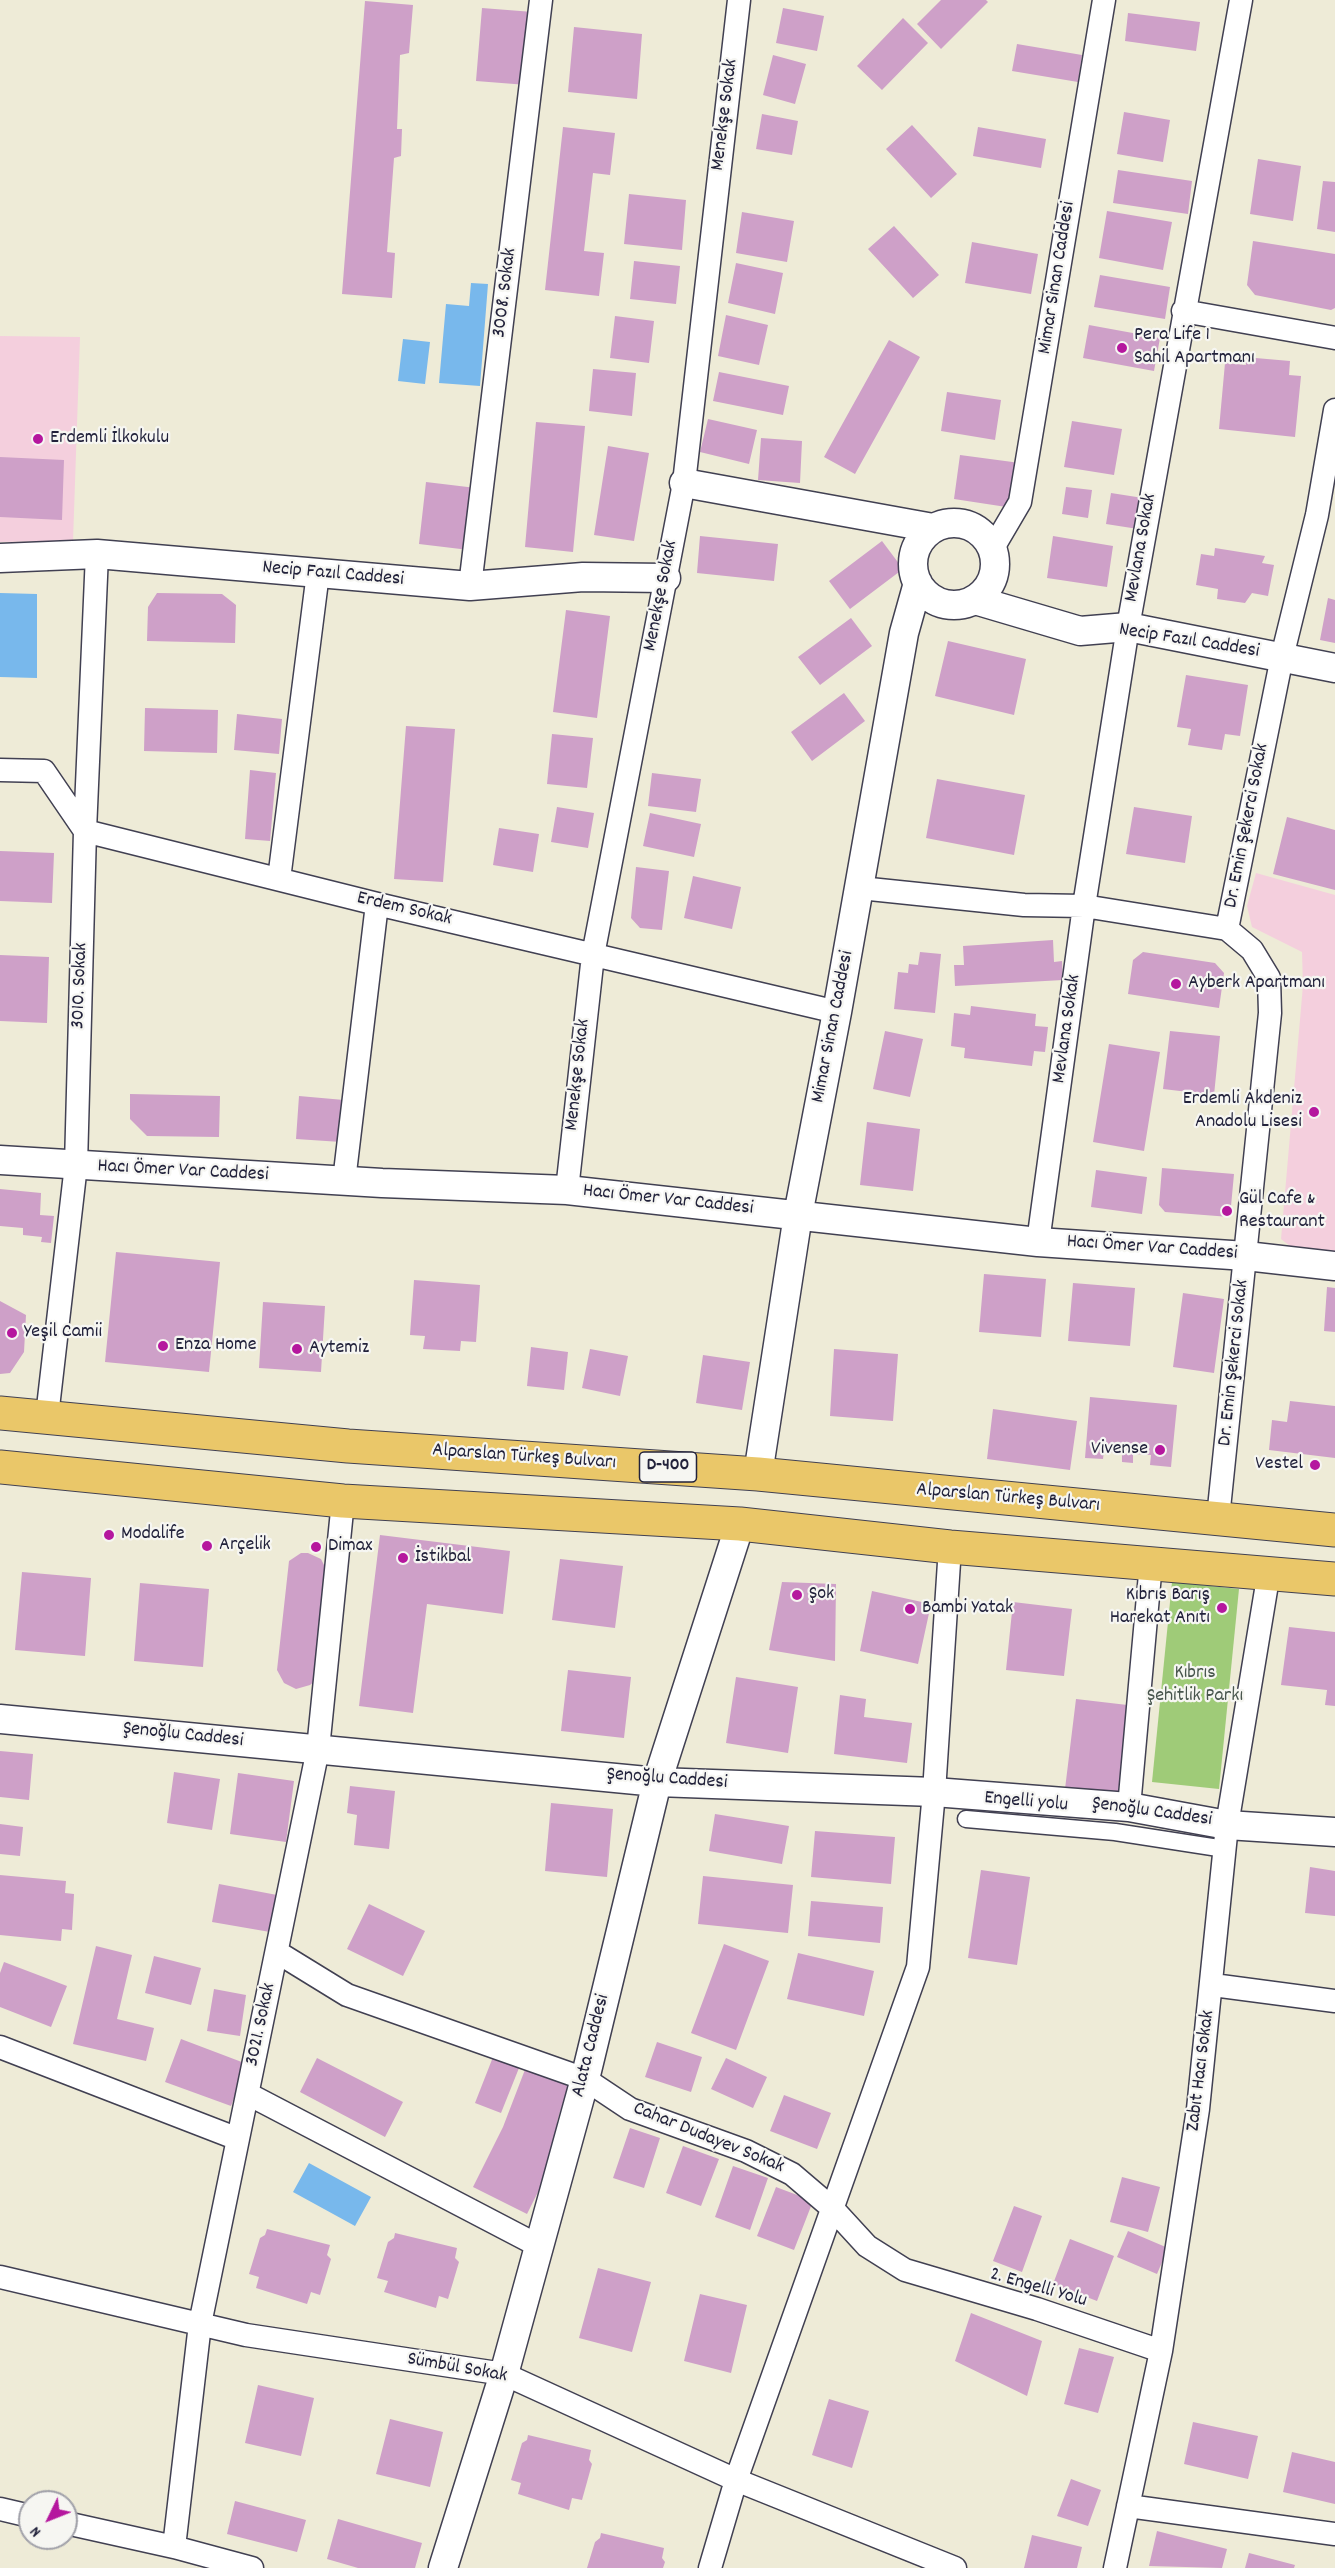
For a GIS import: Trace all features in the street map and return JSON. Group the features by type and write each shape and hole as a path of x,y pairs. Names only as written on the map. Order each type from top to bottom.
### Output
{"highway":[{"name":"Alparslan Türkeş Bulvarı","path":"0,1413 348,1446 758,1474 960,1496 1335,1530"},
{"path":"0,1467 343,1501 740,1524 951,1547 1335,1579"}],"street":[{"name":"3008. Sokak","path":"470,586 541,0"},
{"name":"Menekşe Sokak","path":"567,1190 593,955 684,483 739,0"},
{"name":"Mimar Sinan Caddesi","path":"993,548 1020,502 1104,0"},
{"name":"Mevlana Sokak","path":"1038,1242 1084,906 1128,627 1183,311 1241,0"},
{"path":"1183,311 1335,338"},
{"name":"Dr. Emin Şekerci Sokak","path":"1218,1518 1270,1013 1269,978 1252,950 1227,928 1282,657 1326,517 1335,410"},
{"path":"684,483 933,528"},
{"path":"946,523 967,525 985,536 993,548 995,571 991,583 975,600 963,604 937,601 926,594 918,583 914,571 915,552 923,536 933,528 946,523"},
{"name":"Necip Fazıl Caddesi","path":"0,558 97,554 470,586 583,577 666,578"},
{"name":"3010. Sokak","path":"47,1416 76,1166 85,831 97,554"},
{"path":"279,879 318,573"},
{"name":"Mimar Sinan Caddesi","path":"758,1474 798,1215 860,888 904,633 918,583"},
{"name":"Necip Fazıl Caddesi","path":"975,600 1080,631 1128,627 1335,668"},
{"path":"0,770 44,771 85,831"},
{"name":"Erdem Sokak","path":"85,831 377,904 837,1012"},
{"path":"860,888 1024,905 1084,906 1227,928"},
{"path":"344,1181 377,904"},
{"name":"Hacı Ömer Var Caddesi","path":"0,1160 344,1181 567,1190 1038,1242 1246,1256 1335,1266"},
{"name":"3021. Sokak","path":"174,2547 200,2324 318,1749 343,1501"},
{"name":"Alata Caddesi","path":"443,2568 504,2374 585,2079 657,1782 740,1524"},
{"path":"710,2568 736,2481 918,1967 934,1792 951,1547"},
{"path":"1130,1807 1151,1563"},
{"name":"Zabıt Hacı Sokak","path":"1161,2351 1198,2109 1213,1985 1226,1837 1269,1572"},
{"name":"Şenoğlu Caddesi","path":"0,1719 657,1782 934,1792 1130,1807 1226,1837 1335,1832"},
{"name":"Engelli yolu","path":"966,1819 1104,1831 1226,1837"},
{"name":"Cahar Dudayev Sokak","path":"277,1952 347,1995 585,2079 630,2109 746,2151 792,2174 833,2209 867,2246 905,2270"},
{"path":"1213,1985 1335,2001"},
{"path":"0,2048 238,2139"},
{"path":"248,2094 539,2246"},
{"name":"2. Engelli Yolu","path":"905,2270 1036,2309 1161,2351"},
{"name":"Sümbül Sokak","path":"0,2277 246,2335 504,2374 736,2481 955,2568"},
{"path":"1115,2568 1161,2351"},
{"path":"1128,2506 1335,2534"},
{"path":"0,2509 18,2513"},
{"path":"78,2526 174,2547 252,2568"}],"shaded area":[{"name":"Erdemli İlkokulu","path":"0,336 80,337 73,541 0,542"},
{"name":"Erdemli Akdeniz Anadolu Lisesi","path":"1256,873 1335,895 1335,1257 1300,1254 1281,1239 1303,985 1302,952 1252,927 1247,906"}],"green space":[{"name":"Kıbrıs Şehitlik Parkı","path":"1172,1582 1239,1589 1219,1789 1152,1782"}],"water":[{"path":"471,283 488,284 480,386 439,383 446,304 469,306"},
{"path":"403,339 430,342 425,384 398,381"},
{"path":"0,593 37,594 37,678 0,677"},
{"path":"309,2163 371,2197 355,2226 293,2192"}],"building":[{"path":"941,0 986,0 988,2 941,49 917,24"},
{"path":"365,1 413,5 409,53 400,55 397,129 402,129 401,156 394,158 387,252 395,253 392,298 342,294"},
{"path":"482,8 533,12 527,85 476,81"},
{"path":"783,8 824,16 817,51 776,43"},
{"path":"1128,13 1200,22 1196,51 1125,41"},
{"path":"903,18 928,43 882,90 857,66"},
{"path":"574,27 642,34 637,99 568,92"},
{"path":"1017,44 1082,55 1078,82 1012,71"},
{"path":"773,55 806,64 795,104 763,95"},
{"path":"1124,112 1170,120 1163,162 1117,154"},
{"path":"762,114 798,121 792,155 756,149"},
{"path":"912,125 957,174 931,198 886,149"},
{"path":"563,127 615,133 610,175 593,173 584,251 604,253 599,296 545,290"},
{"path":"978,127 1046,139 1041,168 973,156"},
{"path":"1258,159 1301,166 1293,221 1250,214"},
{"path":"1118,170 1192,181 1188,214 1113,203"},
{"path":"1323,181 1335,182 1335,232 1317,229"},
{"path":"629,194 686,200 682,250 624,244"},
{"path":"1107,211 1172,222 1163,270 1099,258"},
{"path":"742,212 794,221 787,262 736,253"},
{"path":"894,226 939,275 913,298 868,249"},
{"path":"1253,241 1335,254 1335,308 1331,310 1255,295 1247,285"},
{"path":"972,242 1038,254 1031,294 965,283"},
{"path":"634,261 680,266 676,304 630,299"},
{"path":"736,263 783,273 775,314 728,303"},
{"path":"1100,275 1170,287 1165,319 1094,307"},
{"path":"726,315 768,325 759,365 718,356"},
{"path":"615,316 654,321 649,363 610,358"},
{"name":"Pera Life 1 Sahil Apartmanı","path":"1089,325 1160,338 1154,371 1083,358"},
{"path":"889,340 920,357 855,474 824,457"},
{"path":"1244,357 1290,361 1289,375 1301,376 1295,437 1219,429 1225,363 1246,365"},
{"path":"593,369 636,373 632,416 589,411"},
{"path":"719,372 789,386 783,415 713,401"},
{"path":"947,392 1001,400 995,440 941,431"},
{"path":"708,419 757,430 749,464 700,452"},
{"path":"1072,421 1122,429 1114,475 1064,467"},
{"path":"536,422 585,426 573,552 525,547"},
{"path":"761,438 802,441 800,483 758,480"},
{"path":"608,446 649,453 634,541 594,535"},
{"path":"960,455 1020,463 1013,508 954,499"},
{"path":"0,457 64,460 62,520 0,517"},
{"path":"426,482 476,488 469,550 419,544"},
{"path":"1066,487 1092,490 1088,518 1062,514"},
{"path":"1111,493 1143,498 1138,529 1106,524"},
{"path":"700,536 778,544 774,581 697,573"},
{"path":"1053,536 1113,546 1107,587 1047,578"},
{"path":"882,541 903,569 850,609 829,581"},
{"path":"1215,548 1265,556 1262,563 1274,565 1268,596 1252,593 1245,603 1217,599 1218,589 1196,585 1201,554 1214,556"},
{"path":"157,593 222,594 236,605 235,643 147,641 148,607"},
{"path":"1328,598 1335,600 1335,643 1320,640"},
{"path":"566,610 610,616 597,718 553,712"},
{"path":"851,618 872,646 820,685 798,657"},
{"path":"948,641 1026,659 1014,715 935,696"},
{"path":"1186,675 1248,685 1240,736 1225,734 1222,750 1188,745 1191,729 1177,727"},
{"path":"844,693 865,721 812,761 791,732"},
{"path":"145,708 218,710 217,753 144,751"},
{"path":"237,714 282,719 279,754 234,750"},
{"path":"406,726 455,729 443,882 394,879"},
{"path":"552,734 593,738 587,788 547,784"},
{"path":"250,770 276,773 270,841 245,839"},
{"path":"652,773 701,779 696,812 648,806"},
{"path":"937,779 1025,795 1014,855 926,838"},
{"path":"557,807 594,813 588,848 551,842"},
{"path":"1134,807 1192,816 1185,863 1126,854"},
{"path":"650,813 701,824 694,857 643,846"},
{"path":"1287,817 1335,830 1335,890 1273,874"},
{"path":"499,828 539,834 533,872 493,865"},
{"path":"0,851 54,853 52,903 0,901"},
{"path":"636,867 669,871 662,930 640,928 631,918"},
{"path":"693,876 741,887 732,929 684,918"},
{"path":"1053,940 1054,962 1062,961 1063,980 955,986 954,965 964,965 963,946"},
{"path":"920,952 941,954 935,1013 894,1009 898,972 908,973 909,964 918,965"},
{"name":"Ayberk Apartmanı","path":"1143,952 1215,963 1224,973 1219,1008 1128,994 1133,960"},
{"path":"0,955 49,957 47,1023 0,1021"},
{"path":"971,1006 1036,1014 1035,1026 1048,1027 1045,1052 1034,1051 1032,1066 964,1058 965,1048 951,1046 954,1013 970,1015"},
{"path":"885,1031 923,1039 910,1097 873,1089"},
{"path":"1170,1031 1220,1036 1214,1095 1163,1089"},
{"path":"1109,1044 1160,1052 1144,1151 1093,1142"},
{"path":"130,1094 220,1096 219,1137 147,1136 130,1119"},
{"path":"299,1096 344,1100 341,1142 296,1139"},
{"path":"867,1122 920,1129 913,1191 860,1185"},
{"path":"1162,1168 1234,1174 1230,1217 1165,1212 1159,1205"},
{"path":"1096,1170 1147,1177 1142,1214 1091,1207"},
{"path":"0,1189 41,1193 40,1215 54,1216 51,1243 41,1242 42,1237 23,1235 23,1228 0,1226"},
{"path":"116,1252 220,1262 209,1372 105,1362"},
{"path":"984,1274 1046,1279 1041,1337 979,1332"},
{"path":"414,1280 480,1285 476,1342 461,1341 460,1351 423,1349 425,1336 410,1335"},
{"path":"1073,1283 1135,1288 1130,1346 1068,1341"},
{"path":"1327,1287 1335,1288 1335,1332 1324,1331"},
{"path":"1183,1293 1224,1299 1214,1373 1173,1367"},
{"name":"Yeşil Camii","path":"0,1301 26,1315 24,1352 10,1373 0,1374"},
{"path":"263,1302 325,1306 321,1372 259,1368"},
{"path":"531,1347 568,1352 564,1390 527,1386"},
{"path":"590,1349 628,1356 620,1396 582,1388"},
{"path":"834,1349 898,1354 893,1421 830,1416"},
{"path":"703,1355 750,1362 742,1410 696,1403"},
{"path":"1090,1397 1177,1405 1171,1467 1150,1465 1151,1455 1133,1454 1133,1463 1122,1462 1122,1454 1104,1451 1103,1459 1085,1458"},
{"path":"1290,1401 1335,1406 1335,1458 1269,1450 1272,1420 1287,1422"},
{"path":"993,1409 1077,1421 1070,1470 987,1459"},
{"path":"380,1535 510,1551 503,1614 427,1604 413,1713 359,1706"},
{"path":"301,1553 308,1553 321,1559 327,1571 315,1681 296,1689 284,1683 277,1670 289,1561"},
{"path":"560,1559 623,1566 615,1628 552,1620"},
{"path":"22,1572 91,1578 85,1656 15,1650"},
{"path":"782,1582 836,1584 835,1661 769,1650"},
{"path":"140,1583 209,1589 203,1667 134,1661"},
{"path":"872,1591 931,1604 918,1664 860,1651"},
{"path":"1013,1602 1072,1609 1064,1676 1006,1670"},
{"path":"1289,1627 1335,1632 1335,1706 1325,1705 1327,1690 1281,1685"},
{"path":"568,1670 631,1677 624,1738 561,1731"},
{"path":"736,1677 798,1687 788,1753 726,1743"},
{"path":"840,1695 866,1699 864,1717 912,1723 907,1763 834,1754"},
{"path":"1076,1699 1136,1706 1125,1796 1065,1789"},
{"path":"0,1751 33,1754 29,1800 0,1797"},
{"path":"174,1772 220,1779 212,1830 167,1823"},
{"path":"238,1773 294,1781 286,1842 230,1834"},
{"path":"350,1786 395,1791 389,1849 354,1845 357,1815 347,1813"},
{"path":"551,1803 613,1809 607,1877 545,1871"},
{"path":"715,1814 789,1826 782,1864 709,1851"},
{"path":"0,1824 23,1827 20,1856 0,1854"},
{"path":"815,1831 895,1837 891,1884 811,1877"},
{"path":"1310,1867 1335,1871 1335,1916 1305,1913"},
{"path":"981,1870 1030,1877 1017,1965 968,1958"},
{"path":"0,1875 66,1881 65,1893 74,1894 72,1930 62,1929 61,1941 0,1935"},
{"path":"703,1876 793,1885 788,1933 698,1924"},
{"path":"219,1884 277,1895 270,1932 212,1922"},
{"path":"811,1901 883,1907 880,1943 808,1936"},
{"path":"369,1904 425,1931 403,1976 347,1949"},
{"path":"724,1944 769,1961 736,2050 691,2033"},
{"path":"96,1946 132,1955 117,2019 154,2028 146,2061 73,2044"},
{"path":"798,1953 874,1971 864,2016 787,1999"},
{"path":"154,1956 201,1968 191,2005 145,1993"},
{"path":"4,1962 67,1986 51,2027 0,2007 0,1973"},
{"path":"214,1989 246,1995 240,2036 207,2031"},
{"path":"181,2039 247,2064 231,2106 165,2082"},
{"path":"657,2042 702,2057 691,2092 645,2077"},
{"path":"493,2057 519,2068 501,2113 475,2103"},
{"path":"317,2058 403,2102 385,2137 300,2092"},
{"path":"726,2058 767,2077 753,2108 711,2089"},
{"path":"526,2067 569,2083 557,2122 557,2154 527,2214 473,2187 503,2127"},
{"path":"784,2095 831,2113 817,2149 770,2131"},
{"path":"630,2128 660,2138 644,2188 613,2178"},
{"path":"683,2146 719,2159 701,2206 666,2193"},
{"path":"733,2166 768,2178 750,2230 715,2217"},
{"path":"1122,2177 1160,2187 1148,2232 1110,2222"},
{"path":"776,2187 813,2201 794,2250 757,2236"},
{"path":"1014,2206 1042,2216 1022,2272 993,2261"},
{"path":"267,2229 330,2245 327,2255 331,2259 320,2295 311,2292 307,2304 256,2288 259,2277 249,2274 260,2238 265,2235"},
{"path":"1128,2231 1168,2248 1157,2274 1117,2257"},
{"path":"395,2233 457,2248 455,2258 459,2262 448,2299 439,2296 436,2308 384,2292 388,2281 377,2278 388,2242 394,2238"},
{"path":"1070,2239 1114,2256 1097,2301 1053,2284"},
{"path":"598,2268 651,2282 632,2352 579,2338"},
{"path":"700,2294 747,2305 731,2373 684,2361"},
{"path":"971,2313 1042,2341 1027,2396 955,2361"},
{"path":"1079,2348 1114,2357 1098,2413 1064,2404"},
{"path":"258,2385 314,2398 301,2456 245,2443"},
{"path":"829,2399 869,2411 852,2468 812,2455"},
{"path":"390,2419 443,2432 430,2487 376,2474"},
{"path":"1193,2422 1258,2436 1248,2479 1184,2464"},
{"path":"528,2435 591,2450 589,2460 592,2464 582,2500 572,2498 569,2510 518,2494 521,2483 511,2480 522,2443 527,2440"},
{"path":"1292,2452 1335,2462 1335,2504 1283,2492"},
{"path":"1071,2479 1101,2490 1088,2526 1057,2516"},
{"path":"235,2501 306,2520 297,2552 227,2534"},
{"path":"338,2519 422,2543 415,2568 358,2568 327,2559"},
{"path":"1157,2531 1227,2549 1222,2568 1149,2566"},
{"path":"601,2533 664,2548 663,2568 587,2568 595,2542 600,2538"},
{"path":"1032,2535 1082,2547 1077,2568 1024,2568"},
{"path":"1249,2553 1295,2565 1294,2568 1245,2568"}],"place":[{"name":"Pera Life 1 Sahil Apartmanı","path":"1122,348"},
{"name":"Erdemli İlkokulu","path":"38,439"},
{"name":"Ayberk Apartmanı","path":"1176,984"},
{"name":"Erdemli Akdeniz Anadolu Lisesi","path":"1314,1112"},
{"name":"Gül Cafe & Restaurant","path":"1227,1211"},
{"name":"Yeşil Camii","path":"12,1333"},
{"name":"Enza Home","path":"163,1346"},
{"name":"Aytemiz","path":"297,1349"},
{"name":"Vivense","path":"1160,1450"},
{"name":"Vestel","path":"1315,1465"},
{"name":"Modalife","path":"109,1535"},
{"name":"Arçelik","path":"207,1546"},
{"name":"Dimax","path":"316,1547"},
{"name":"İstikbal","path":"403,1558"},
{"name":"Şok","path":"797,1595"},
{"name":"Kıbrıs Barış Harekat Anıtı","path":"1222,1608"},
{"name":"Bambi Yatak","path":"910,1609"}]}
